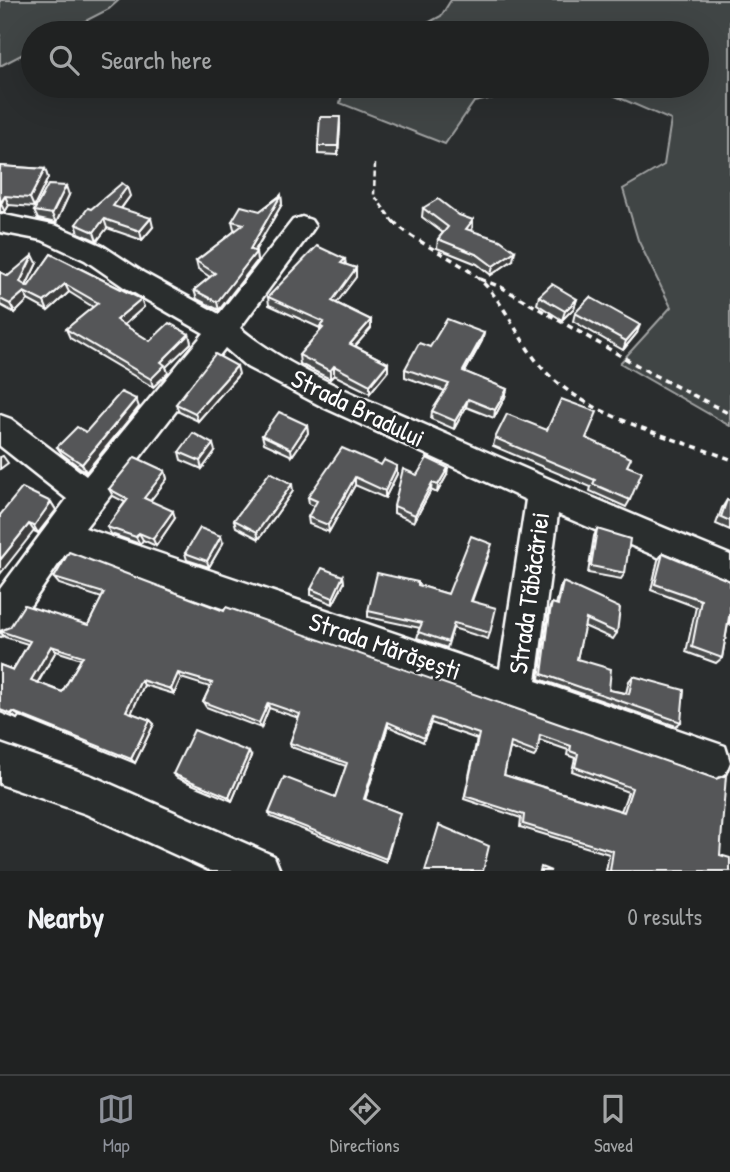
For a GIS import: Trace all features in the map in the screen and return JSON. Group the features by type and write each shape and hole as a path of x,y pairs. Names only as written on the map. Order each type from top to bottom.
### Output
{"street":[{"name":"Strada Bradului","path":"0,223 48,232 94,253 134,280 223,330 257,359 544,493 730,572"},
{"path":"0,619 59,535 223,330 302,226"},
{"path":"0,428 90,498"},
{"name":"Strada Tăbăcăriei","path":"515,692 544,493"},
{"name":"Strada Mărășești","path":"59,535 711,760"},
{"path":"0,764 92,796 259,871"}],"path":[{"path":"375,164 372,184 380,207 412,235 479,279 501,287 654,376 730,414"},
{"path":"479,279 550,378 569,392 730,459"}],"shaded area":[{"path":"0,0 119,0 109,9 86,21 21,21 21,55 0,66"},
{"path":"451,0 730,0 730,426 620,363 671,307 638,240 623,189 664,165 671,120 620,98 709,98 709,21 432,21 441,16"},
{"path":"341,98 494,98 474,102 445,144 340,103"}],"building":[{"path":"320,117 340,117 338,146 318,146"},
{"path":"0,166 45,169 30,198 5,196 0,203"},
{"path":"122,183 127,187 113,206 151,218 140,231 104,219 94,232 76,224 88,208 91,209"},
{"path":"48,185 66,186 52,214 34,211"},
{"path":"281,195 250,249 256,252 217,302 194,290 215,273 196,261 244,224 232,221 241,206 260,211"},
{"path":"438,199 459,215 473,220 466,229 500,240 515,251 493,266 478,255 438,239 448,227 423,208"},
{"path":"317,246 345,259 341,263 356,268 332,301 371,320 350,344 388,363 370,385 334,366 330,371 299,355 323,328 320,326 324,322 268,297"},
{"path":"51,254 141,299 116,320 150,341 169,323 189,334 161,362 165,365 151,379 66,329 98,303 65,284 44,302 24,292 10,304 0,299 0,272 8,276 33,255 20,282 28,287"},
{"path":"552,284 577,299 565,311 539,296"},
{"path":"590,297 640,325 626,341 575,313"},
{"path":"447,319 484,333 463,371 507,389 495,410 468,399 455,421 432,411 449,384 405,369 419,343 430,347"},
{"path":"215,354 237,366 195,413 176,404"},
{"path":"121,392 136,399 82,464 57,447 77,427 86,432"},
{"path":"561,399 597,412 586,438 631,458 627,466 642,472 630,500 593,484 595,480 495,438 507,414 547,430"},
{"path":"279,412 307,425 291,449 262,435"},
{"path":"193,433 213,444 200,461 179,452"},
{"path":"342,448 381,465 384,460 397,466 385,491 355,477 328,525 308,517 317,501 308,497"},
{"path":"135,457 165,471 144,498 173,511 153,539 139,533 136,537 107,527 128,499 109,489"},
{"path":"427,458 448,468 438,485 432,483 415,515 394,506 403,469 417,475"},
{"path":"270,472 292,484 257,532 234,520"},
{"path":"22,488 51,502 34,526 29,524 0,560 0,515"},
{"path":"727,500 730,501 730,521 721,517"},
{"path":"200,528 221,536 207,561 185,553"},
{"path":"597,529 630,539 625,573 591,566"},
{"path":"471,536 492,544 471,601 496,608 490,633 454,623 448,642 418,632 422,623 368,611 377,573 418,582 418,585 448,594"},
{"path":"69,552 224,611 226,607 716,779 726,775 720,855 730,858 730,871 610,871 613,851 523,824 524,815 465,796 479,734 432,718 424,738 388,722 364,799 400,813 386,859 269,813 284,777 335,797 347,763 290,743 300,714 268,703 259,723 203,702 212,683 178,673 171,689 141,680 126,711 150,720 131,759 13,712 11,714 0,710 0,665 13,670 30,641 0,631 10,627 24,605 88,625 104,593 54,578","holes":["51,646 83,656 62,692 31,680","540,735 571,746 570,751 578,754 575,767 632,788 624,812 504,775 511,743 537,753"]},
{"path":"663,553 730,581 730,617 722,658 692,647 701,600 655,584"},
{"path":"322,568 343,576 333,598 311,589"},
{"path":"563,582 620,608 617,633 586,619 577,659 611,669 609,690 629,694 633,676 684,690 681,722 542,674 552,603 558,605"},
{"path":"194,730 249,752 229,797 173,774"},
{"path":"439,825 489,846 483,871 425,871"}]}
